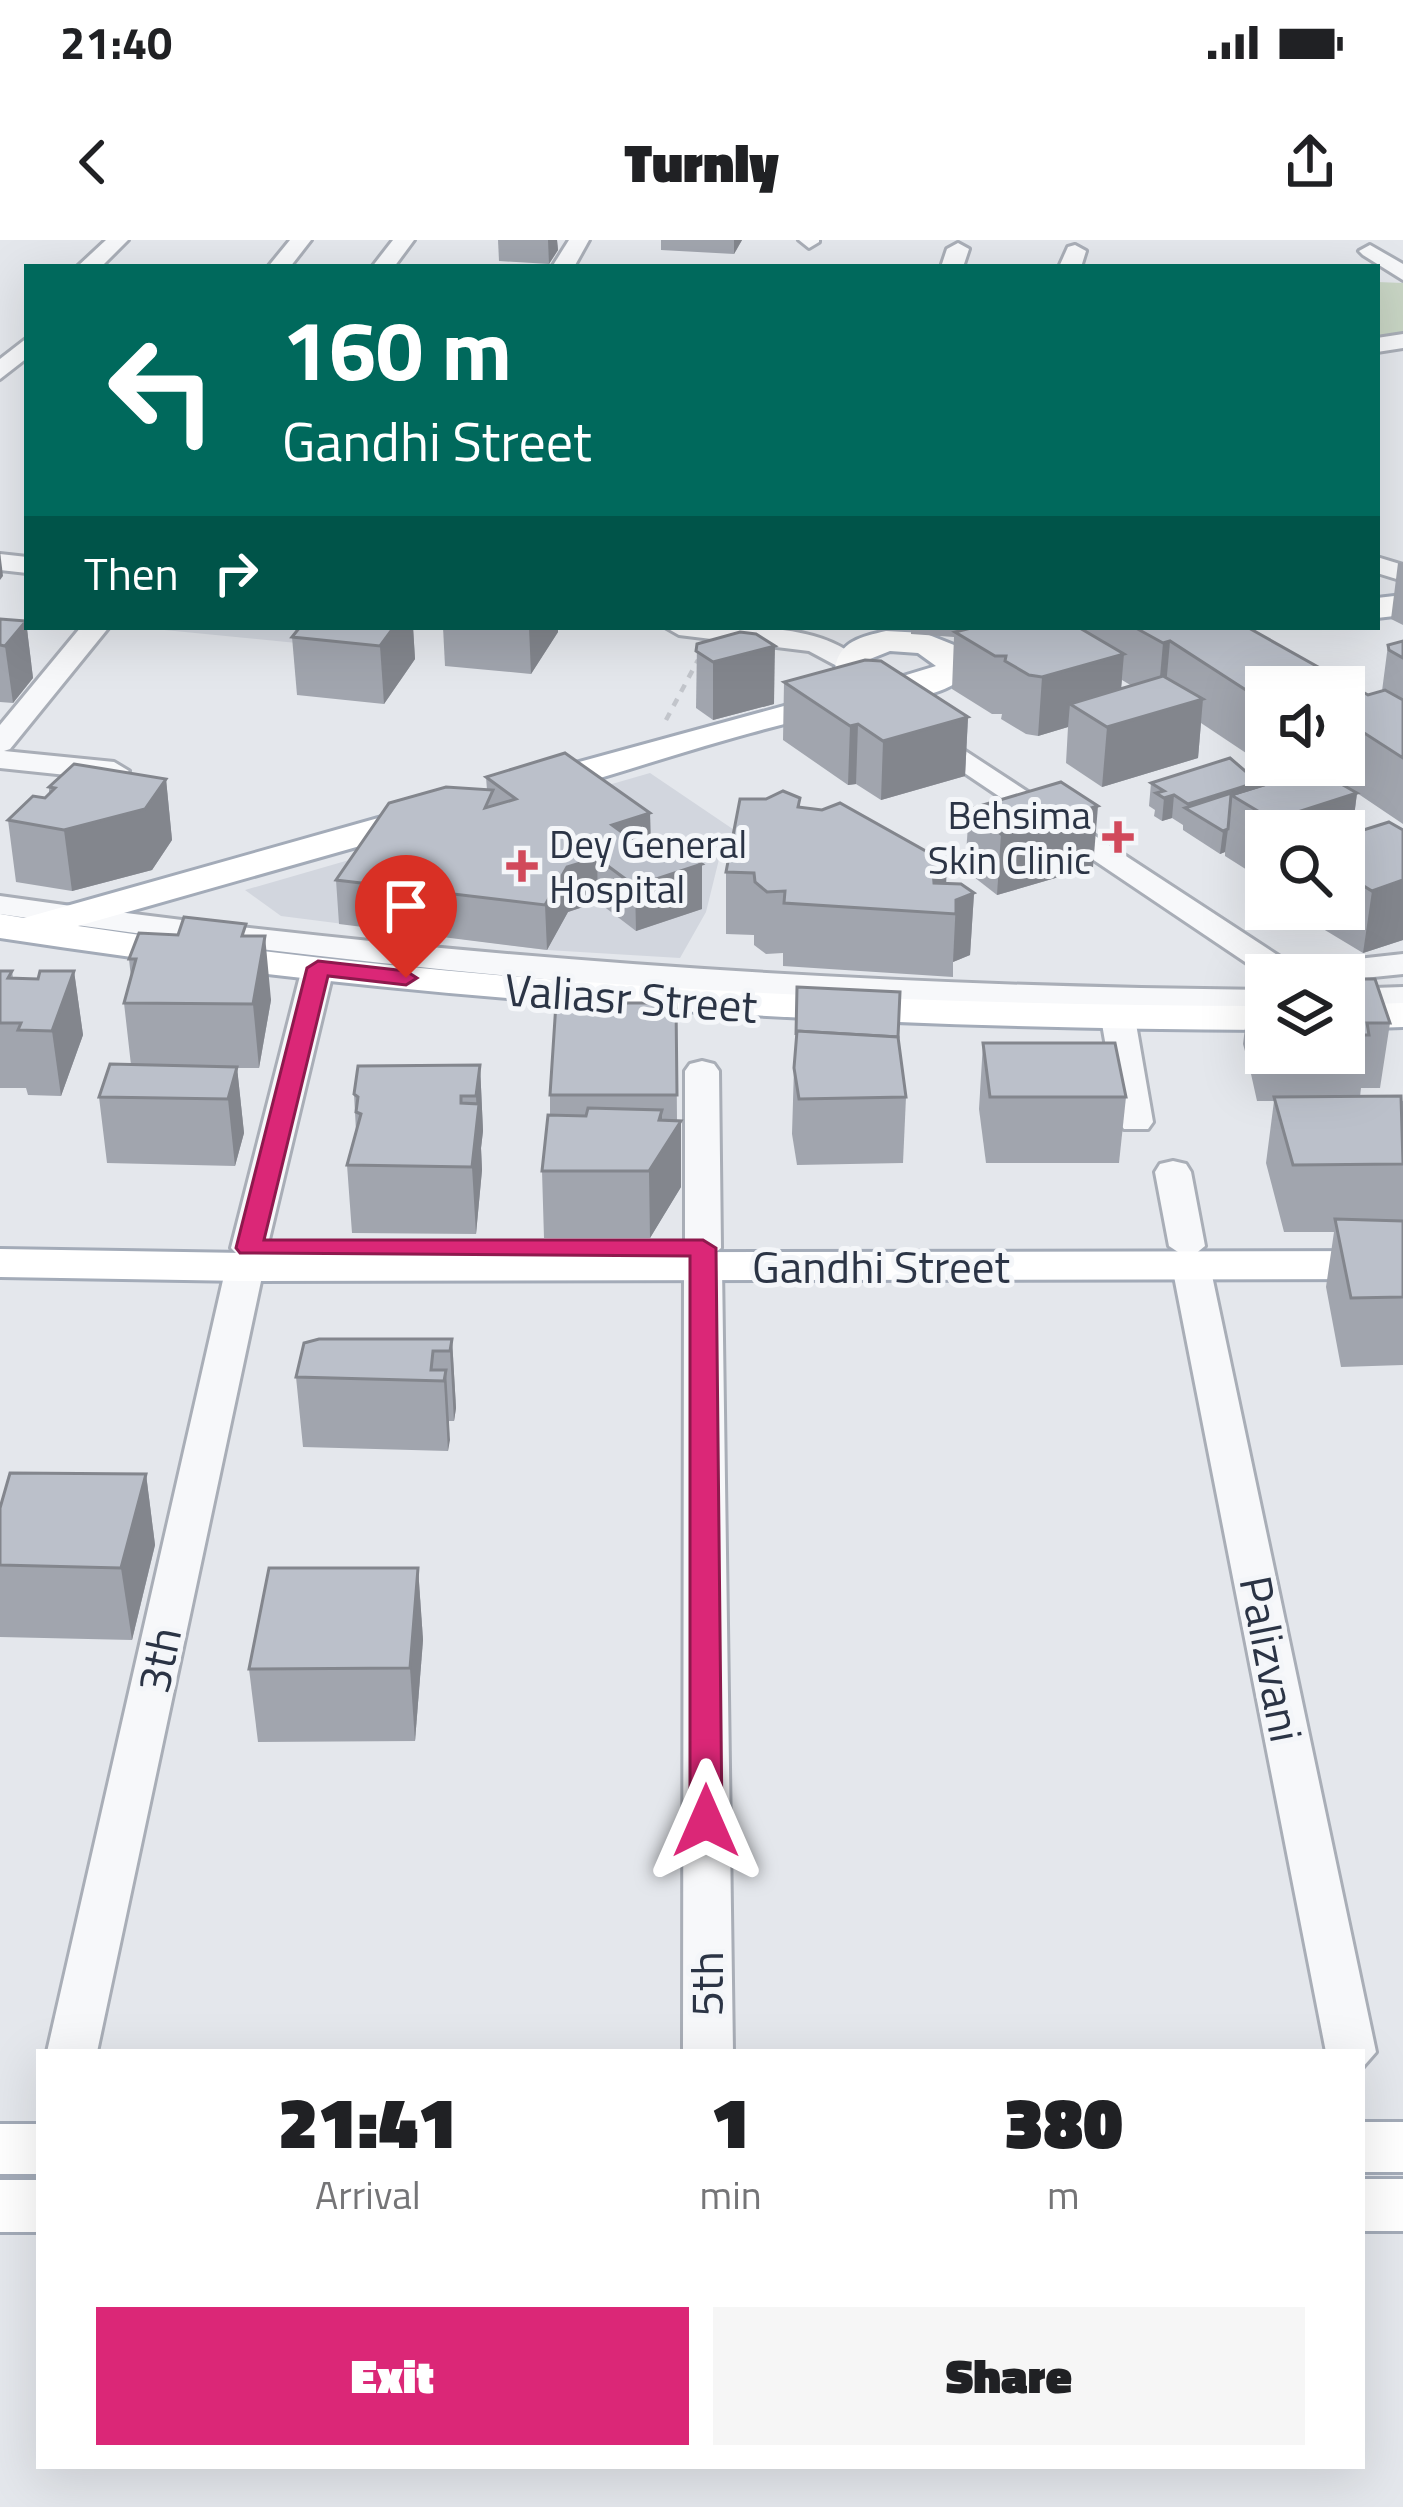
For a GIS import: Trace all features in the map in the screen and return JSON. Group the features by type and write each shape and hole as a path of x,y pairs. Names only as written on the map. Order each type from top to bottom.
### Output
{"main road":[{"path":"912,641 952,656 954,669 936,679"},
{"path":"8,920 68,915 646,754 845,663 862,647 912,641 983,657 936,679 845,663"},
{"name":"Valiasr Street","path":"8,920 318,968 709,1005 1245,1018"},
{"path":"1365,1017 1403,1016"},
{"name":"Gandhi Street","path":"1189,1256 1403,1244"},
{"name":"Gandhi Street","path":"0,1246 247,1258"},
{"name":"Gandhi Street","path":"0,1263 1189,1256 1403,1265"},
{"path":"1365,2147 1403,2147"},
{"path":"0,2149 36,2149"},
{"path":"1365,2205 1403,2205"},
{"path":"0,2206 36,2206"}],"street":[{"path":"91,264 118,240"},
{"path":"282,264 302,240"},
{"path":"385,264 404,240"},
{"path":"1370,251 1403,274"},
{"path":"1,370 24,348"},
{"path":"0,742 93,630"},
{"path":"698,660 711,630 800,641 845,663"},
{"path":"791,630 845,663 1256,954"},
{"path":"0,759 120,762 92,797"},
{"path":"68,915 369,956 651,982 1028,999 1245,1000"},
{"path":"1365,968 1403,964"},
{"name":"3th","path":"73,2049 247,1258 318,968"},
{"path":"1365,998 1403,997"},
{"path":"1118,1018 1136,1122"},
{"name":"5th","path":"702,1071 708,2049"},
{"name":"Palizvani","path":"1173,1172 1350,2049"}],"path":[{"path":"646,754 698,660"}],"shaded area":[{"path":"165,630 319,630 307,644"},
{"name":"Dey General Hospital","path":"650,773 749,840 748,845 723,843 706,912 680,958 547,950 281,916 245,890"}],"green space":[{"path":"1380,282 1403,283 1403,337 1380,340"}],"building":[{"path":"0,619 24,621 5,646 0,645"},
{"path":"298,630 392,630 380,646 292,637"},
{"path":"1083,630 1124,654 1042,677 1029,675 1005,661 1006,656 995,656 955,632"},
{"path":"1139,630 1252,630 1316,666 1245,666 1245,689 1170,641 1163,643"},
{"path":"740,632 756,634 775,646 713,662 696,651 697,644"},
{"path":"1403,641 1403,658 1388,645"},
{"path":"865,660 881,661 968,717 883,741 858,724 850,726 784,682"},
{"path":"1163,676 1203,699 1107,727 1070,704"},
{"path":"1385,690 1403,700 1403,758 1365,733 1365,693"},
{"path":"565,753 650,813 612,825 645,849 682,837 698,849 685,853 702,864 635,886 597,858 567,867 545,905 336,880 389,803 446,787 493,790 485,808 516,799 486,777"},
{"path":"1230,758 1245,771 1245,786 1188,804 1174,795 1164,798 1156,793 1164,791 1151,783"},
{"path":"74,764 166,779 145,809 64,830 8,820 33,796 45,798 55,788 49,787"},
{"path":"1061,782 1098,806 1001,834 969,809"},
{"path":"1260,786 1345,786 1357,793 1304,810 1256,810 1231,795"},
{"path":"1260,786 1231,795 1228,829 1223,831 1185,808"},
{"path":"783,791 800,798 798,807 822,810 840,803 947,863 933,870 934,883 961,884 974,893 956,900 956,914 784,903 785,891 767,892 755,882 754,873 726,872 740,799 766,799"},
{"path":"1389,822 1403,830 1403,880 1372,891 1365,887 1365,829"},
{"path":"184,917 246,924 242,936 265,936 253,1004 124,1003 136,959 129,959 139,933 178,935"},
{"path":"0,971 12,971 8,978 38,979 40,971 74,971 52,1031 18,1030 21,1023 0,1023"},
{"path":"1365,979 1375,979 1390,1023 1367,1023 1369,1035 1365,1035"},
{"path":"797,987 900,992 898,1037 797,1031 796,1035"},
{"path":"556,1003 676,1003 677,1095 550,1095"},
{"path":"797,1031 898,1037 906,1097 799,1099 794,1068"},
{"path":"983,1043 1115,1043 1126,1097 990,1097"},
{"path":"110,1064 237,1067 228,1099 99,1097"},
{"path":"480,1065 476,1096 461,1096 461,1103 479,1104 472,1167 347,1165 361,1114 356,1112 358,1097 354,1094 358,1066"},
{"path":"1401,1096 1403,1164 1293,1165 1274,1097"},
{"path":"588,1108 662,1110 659,1120 681,1121 649,1171 542,1171 548,1115 586,1116"},
{"path":"1335,1219 1403,1221 1403,1297 1351,1298"},
{"path":"452,1339 450,1351 433,1351 431,1370 446,1370 444,1381 296,1377 304,1343"},
{"path":"10,1473 146,1474 121,1568 0,1565 0,1508"},
{"path":"269,1568 418,1568 410,1668 249,1669"}],"place":[{"name":"Behsima Skin Clinic","path":"1118,837"},
{"name":"Dey General Hospital","path":"522,866"}],"route":[{"path":"406,978 318,968 249,1248 703,1248 706,1821"}]}
